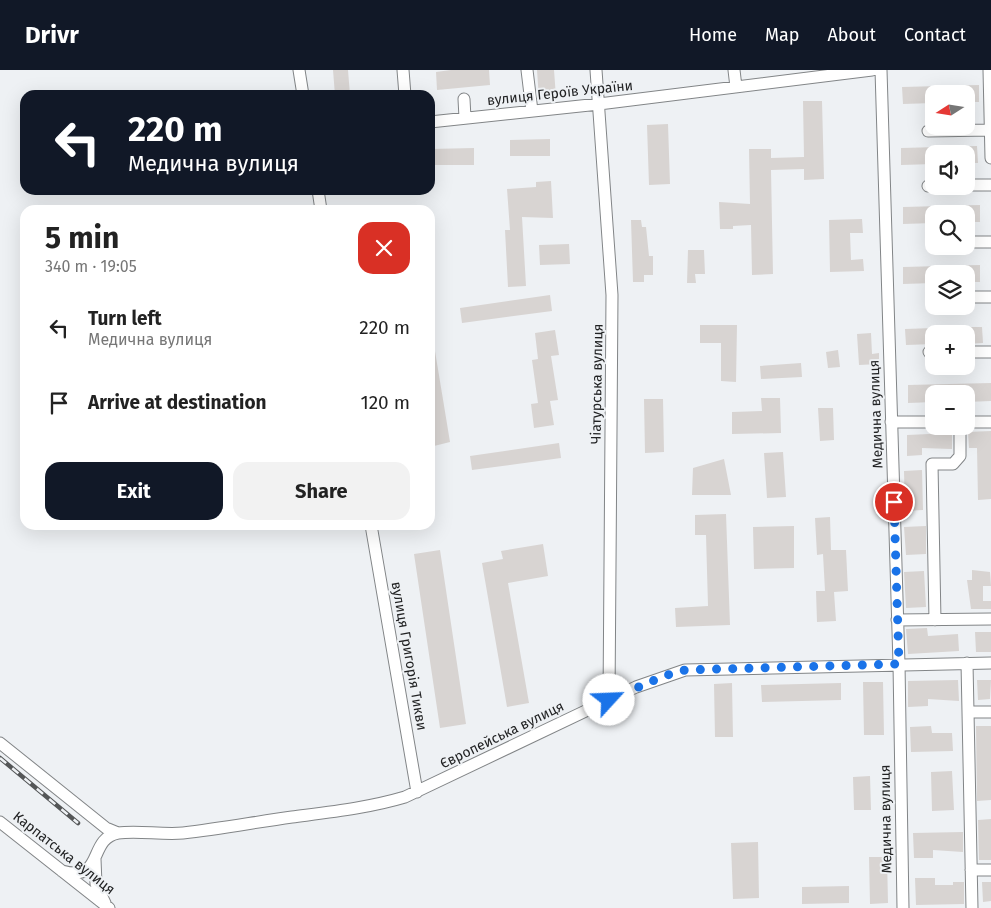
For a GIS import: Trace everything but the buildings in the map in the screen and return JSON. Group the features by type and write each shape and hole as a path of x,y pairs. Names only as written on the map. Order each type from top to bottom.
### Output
{"street":[{"path":"299,70 302,90"},
{"path":"403,70 405,90"},
{"path":"527,70 532,111"},
{"name":"Чіатурська вулиця","path":"596,70 612,295 609,700"},
{"path":"734,70 736,87"},
{"name":"вулиця Героїв України","path":"435,121 599,104 872,70"},
{"name":"Медична вулиця","path":"881,70 898,620 903,908"},
{"path":"988,70 991,158"},
{"path":"464,99 465,118"},
{"path":"975,130 990,130"},
{"path":"975,185 991,185"},
{"path":"975,242 991,242"},
{"path":"975,297 991,297"},
{"path":"975,352 991,352"},
{"path":"891,422 925,422"},
{"path":"975,422 991,422"},
{"path":"936,620 932,464 953,464 960,456 960,435"},
{"name":"вулиця Григорія Тикви","path":"372,530 417,792"},
{"path":"898,620 991,619"},
{"path":"967,663 972,908"},
{"name":"Європейська вулиця","path":"118,833 165,834 365,807 417,792 609,700 664,676 685,670 991,663"},
{"path":"968,712 991,712"},
{"path":"0,743 106,828 118,833"},
{"name":"Карпатська вулиця","path":"0,822 108,907"},
{"path":"62,871 74,874 84,873 90,868 103,842 118,833"},
{"path":"96,857 96,884 108,907"},
{"path":"971,870 991,870"}],"railway":[{"path":"0,758 78,823"}],"route":[{"path":"609,700 636,687 685,670 899,664 894,502"}]}
